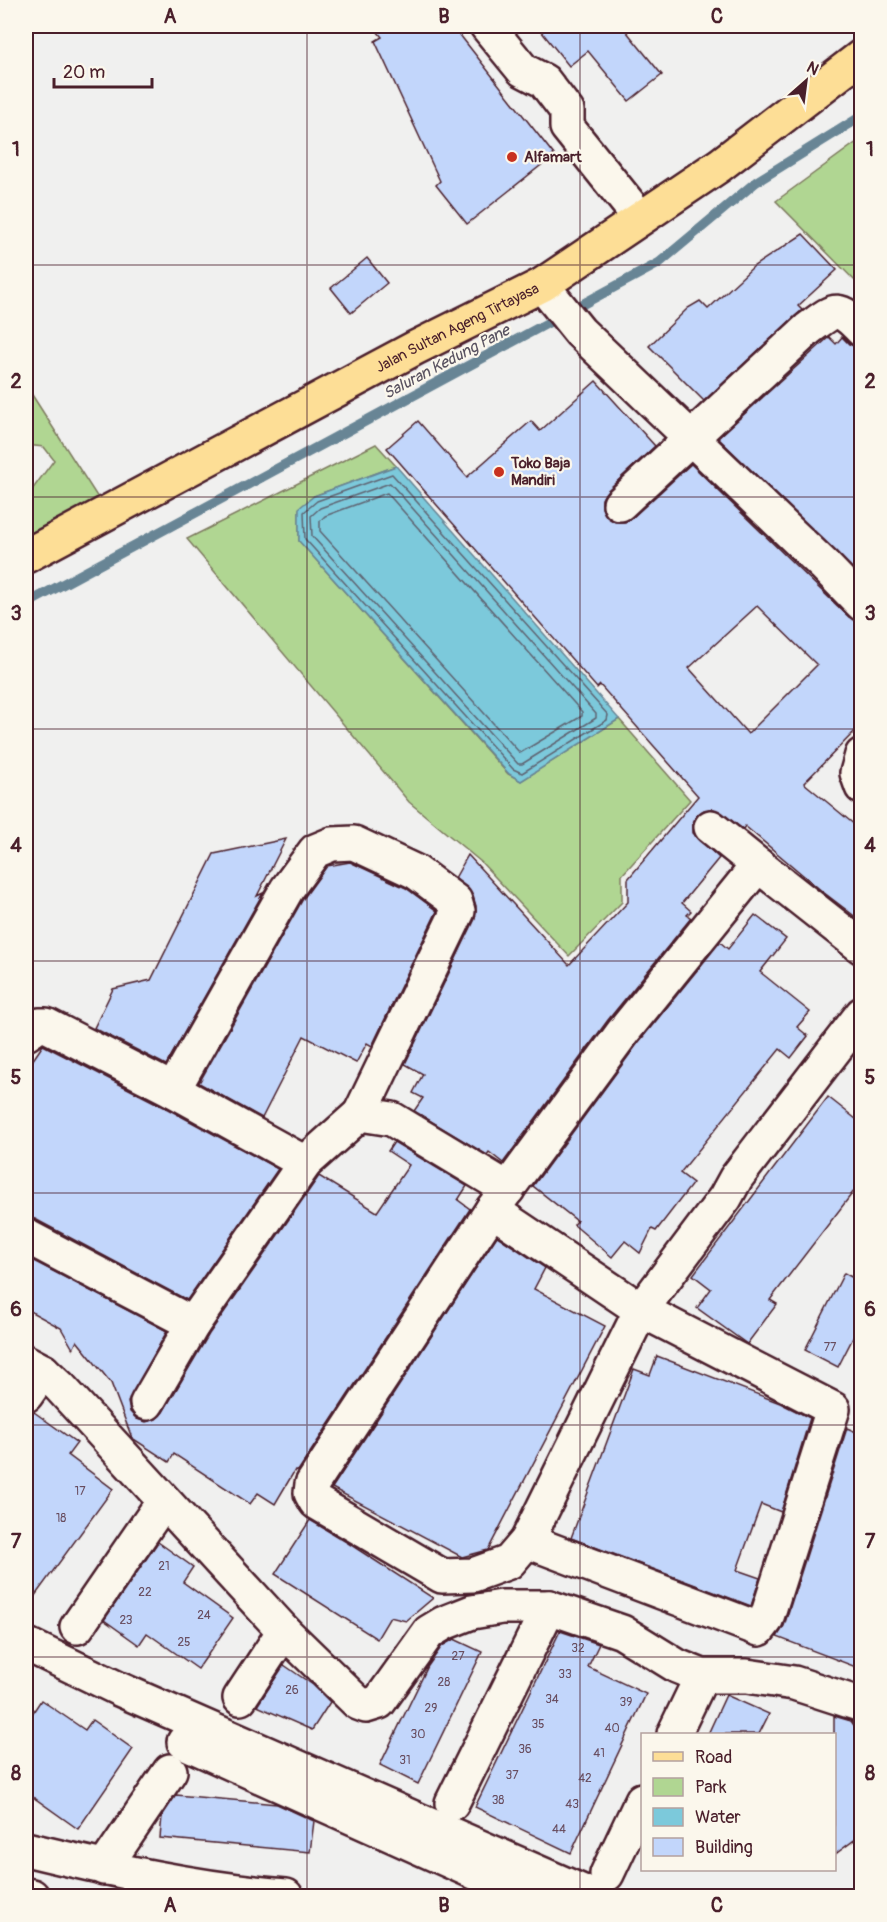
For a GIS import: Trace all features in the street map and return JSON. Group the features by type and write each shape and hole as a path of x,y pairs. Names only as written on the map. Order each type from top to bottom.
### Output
{"main road":[{"name":"Jalan Sultan Ageng Tirtayasa","path":"26,556 415,348 549,294 640,218 720,165 861,56"}],"street":[{"path":"487,26 523,70 544,81 567,111 567,127 640,218"},
{"path":"549,294 580,332 861,604"},
{"path":"620,504 808,329 832,311 840,310 861,330"},
{"path":"861,755 857,773 861,787"},
{"path":"711,827 861,947"},
{"path":"147,1403 193,1324 304,1163 360,1114 458,911 455,901 416,872 354,843 332,844 315,851 287,889 173,1089"},
{"path":"758,865 623,1032 500,1199 312,1484 311,1493 316,1502 442,1576 473,1575 509,1562 527,1541 642,1310 725,1198 736,1178 861,1014"},
{"path":"26,1034 39,1025 46,1025 173,1089 304,1163"},
{"path":"360,1114 392,1119 500,1199 642,1310 833,1409 766,1620 759,1629 527,1541"},
{"path":"26,1236 193,1324"},
{"path":"31,1376 163,1502 343,1691 366,1706 379,1702 429,1632 444,1623 472,1612 502,1607 549,1607 622,1632 677,1666 702,1676 747,1676 794,1683 861,1705"},
{"path":"77,1627 163,1502"},
{"path":"452,1803 549,1607"},
{"path":"240,1698 284,1631"},
{"path":"26,1644 119,1689 600,1885 641,1802"},
{"path":"26,1667 115,1712 528,1896"},
{"path":"674,1733 702,1676"},
{"path":"104,1868 170,1771"},
{"path":"26,1849 104,1868 230,1892 286,1896"},
{"path":"26,1895 32,1896"}],"green space":[{"path":"861,139 861,287 776,201"},
{"path":"27,387 98,498 26,536 26,498 54,460 44,447 26,445"},
{"path":"376,444 396,466 314,496 299,509 299,541 508,774 521,781 619,719 690,800 622,875 622,902 569,956 481,862 409,802 187,539"}],"water":[{"path":"396,466 619,719 521,781 509,774 299,541 299,508 314,496"}],"building":[{"path":"373,26 453,26 554,155 467,224 436,185 440,181 375,41 382,37"},
{"path":"537,26 622,26 662,75 629,101 588,51 569,66"},
{"path":"803,234 837,270 798,306 802,310 704,401 649,346 688,308 700,301 708,309 754,266"},
{"path":"367,258 387,283 351,313 331,288"},
{"path":"829,337 836,344 842,337 849,344 861,348 861,577 718,438"},
{"path":"596,381 655,446 607,491 602,499 602,508 607,517 615,522 625,522 632,518 691,464 849,617 861,622 861,725 804,783 861,830 861,921 745,826 743,829 714,809 704,810 697,815 693,824 693,833 719,858 682,903 691,911 687,915 691,918 608,1020 503,1163 489,1152 487,1155 414,1111 423,1098 413,1093 423,1074 405,1064 475,919 476,906 473,896 455,878 468,855 569,965 628,902 628,879 698,796 600,685 597,688 387,448 418,421 467,477 531,421 540,431","holes":["757,606 817,665 748,734 689,668"]},
{"path":"286,839 257,896 263,893 166,1065 94,1028 113,989 151,980 214,854"},
{"path":"350,862 406,888 437,911 372,1046 367,1043 356,1063 304,1036 262,1118 199,1083 303,899 327,866"},
{"path":"755,915 786,939 760,972 810,1012 797,1027 808,1036 791,1058 780,1049 680,1173 693,1183 656,1231 652,1229 640,1253 625,1241 612,1257 574,1225 577,1221 533,1186 638,1043 720,942 728,949"},
{"path":"43,1045 278,1169 187,1300 35,1219 26,1217 26,1070"},
{"path":"828,1097 861,1123 861,1182 770,1300 777,1304 747,1344 697,1308 711,1289 693,1275"},
{"path":"394,1142 467,1186 458,1200 470,1209 298,1471 295,1470 275,1504 258,1493 250,1504 174,1454 169,1462 132,1438 111,1383 77,1341 73,1349 61,1328 26,1309 26,1257 167,1331 128,1402 130,1412 137,1419 146,1422 156,1419 163,1412 209,1334 319,1176 377,1212 409,1165 388,1151"},
{"path":"497,1236 545,1268 534,1289 605,1326 488,1550 462,1557 332,1488"},
{"path":"844,1273 861,1282 861,1322 838,1367 805,1350"},
{"path":"657,1356 780,1403 810,1418 781,1512 761,1504 737,1570 760,1578 751,1606 571,1538 634,1369 650,1375"},
{"path":"34,1412 77,1443 68,1455 113,1489 26,1608 26,1414"},
{"path":"847,1428 861,1434 861,1669 777,1637 784,1626"},
{"path":"310,1520 433,1598 406,1621 390,1617 377,1639 275,1574"},
{"path":"158,1542 193,1567 183,1582 233,1618 198,1669 147,1633 139,1645 104,1620"},
{"path":"560,1631 599,1644 588,1667 646,1694 571,1853 475,1807"},
{"path":"454,1639 482,1652 418,1784 380,1765 428,1666 442,1646"},
{"path":"284,1665 313,1685 330,1702 312,1730 257,1706"},
{"path":"726,1695 769,1714 760,1733 708,1733"},
{"path":"41,1700 85,1730 92,1720 133,1749 78,1829 26,1792 26,1723"},
{"path":"834,1716 851,1721 861,1735 861,1835 836,1854 836,1733 834,1733"},
{"path":"176,1795 277,1804 314,1821 310,1852 160,1838 162,1816"}],"waterway":[{"name":"Saluran Kedung Pane","path":"26,604 659,263 756,182 862,116"},
{"path":"720,1896 758,1893 770,1896"},
{"path":"856,1896 862,1894"}],"place":[{"name":"Alfamart","path":"512,157"},
{"name":"Toko Baja Mandiri","path":"499,472"}]}
